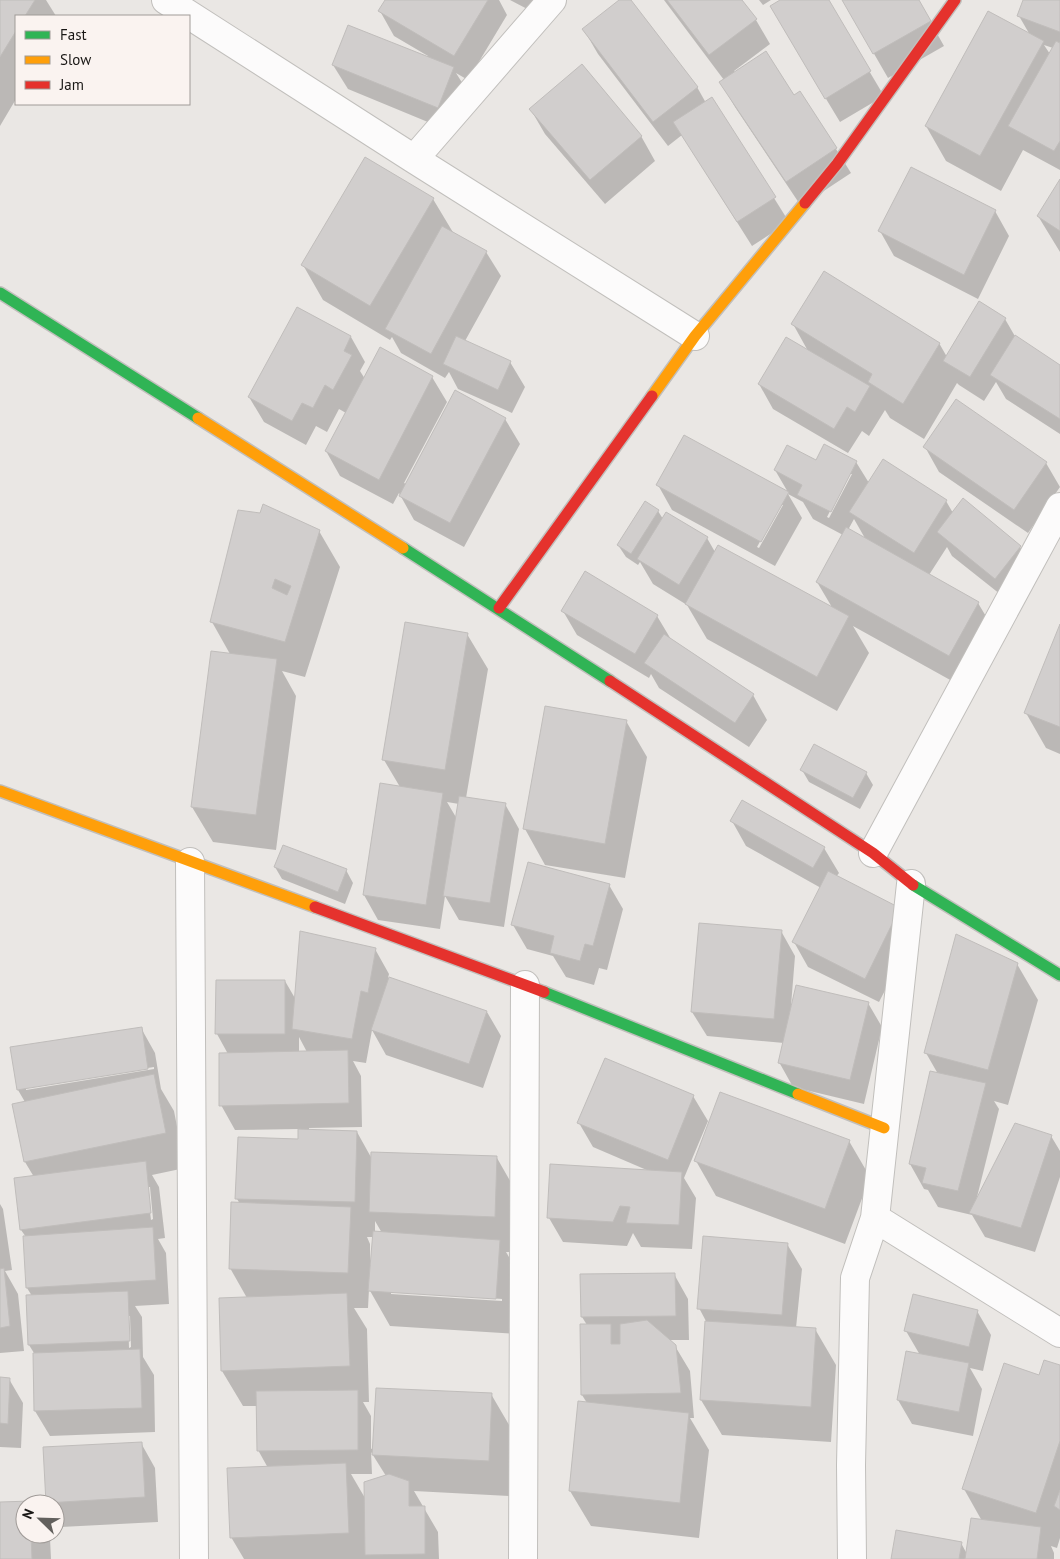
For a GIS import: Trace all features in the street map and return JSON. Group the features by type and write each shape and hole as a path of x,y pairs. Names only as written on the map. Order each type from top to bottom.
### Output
{"street":[{"path":"166,0 189,15"},
{"path":"414,159 552,0"},
{"path":"499,608 695,336 837,164 955,0"},
{"path":"190,15 695,336"},
{"path":"0,293 499,608 873,853 910,884 1060,976"},
{"path":"873,853 1060,507"},
{"path":"0,791 525,985 884,1128"},
{"path":"190,862 194,1559"},
{"path":"852,1559 851,1465 855,1278 875,1218 910,884"},
{"path":"523,1559 525,985"},
{"path":"875,1218 1060,1334"}],"building":[{"path":"0,0 35,0 26,15 15,15 15,33 0,57"},
{"path":"385,0 488,0 454,56 378,11"},
{"path":"619,0 631,0 698,87 653,122 582,29"},
{"path":"667,0 742,0 757,19 709,55"},
{"path":"780,0 829,0 871,71 825,99 770,6"},
{"path":"842,0 919,0 931,21 873,54"},
{"path":"1023,0 1060,0 1060,32 1017,16"},
{"path":"988,11 1044,41 980,156 925,126"},
{"path":"348,25 454,67 438,108 332,65"},
{"path":"1056,41 1060,43 1060,141 1054,151 1008,126"},
{"path":"766,51 794,95 800,91 837,148 786,182 719,82"},
{"path":"582,64 642,136 590,180 529,109"},
{"path":"712,97 776,197 737,222 673,122"},
{"path":"365,157 434,198 370,306 301,265"},
{"path":"911,167 996,210 964,275 878,231"},
{"path":"1060,179 1060,231 1037,216"},
{"path":"442,226 487,251 431,354 385,329"},
{"path":"824,271 940,343 903,404 868,382 872,374 791,324"},
{"path":"979,301 1006,318 970,377 943,361"},
{"path":"297,307 351,336 344,351 352,355 333,390 325,385 313,408 302,403 292,421 248,397"},
{"path":"1015,335 1060,365 1060,419 990,375"},
{"path":"456,336 511,361 498,390 443,364"},
{"path":"786,337 870,386 855,412 847,407 834,429 758,384"},
{"path":"380,347 433,376 379,480 325,451"},
{"path":"455,390 506,418 450,523 399,496"},
{"path":"956,399 1047,462 1014,510 923,447"},
{"path":"684,435 789,492 761,542 656,485"},
{"path":"824,444 857,461 831,512 797,495 802,485 774,470 787,445 816,460"},
{"path":"883,459 947,500 914,553 849,512"},
{"path":"963,498 1021,546 995,579 937,532"},
{"path":"645,501 659,510 631,554 617,545"},
{"path":"263,504 320,530 285,642 210,622 238,510 260,513","holes":["275,579 291,586 287,595 272,588"]},
{"path":"666,512 708,537 679,585 637,559"},
{"path":"846,527 979,602 949,656 816,582"},
{"path":"718,545 849,616 817,677 685,604"},
{"path":"585,571 658,615 635,654 561,611"},
{"path":"405,622 468,633 445,770 382,760"},
{"path":"1060,624 1060,727 1024,713"},
{"path":"664,634 754,694 735,723 644,663"},
{"path":"211,651 277,659 256,815 191,807"},
{"path":"545,706 627,720 605,844 523,829"},
{"path":"814,744 867,772 853,798 800,770"},
{"path":"380,783 443,793 426,905 363,895"},
{"path":"459,796 506,803 490,903 443,896"},
{"path":"742,800 825,847 813,868 730,821"},
{"path":"283,845 347,869 338,892 274,867"},
{"path":"528,862 610,884 593,946 585,944 580,961 550,953 554,936 511,925"},
{"path":"828,871 900,908 865,979 792,942"},
{"path":"699,923 782,930 774,1019 691,1012"},
{"path":"300,931 376,948 368,993 361,991 352,1039 292,1029"},
{"path":"956,934 1018,963 988,1070 924,1053"},
{"path":"389,977 487,1011 469,1064 371,1030"},
{"path":"216,980 285,980 285,1034 215,1034"},
{"path":"796,985 869,1002 850,1080 778,1063"},
{"path":"142,1027 148,1069 17,1090 10,1047"},
{"path":"348,1050 349,1103 219,1106 219,1053"},
{"path":"605,1058 694,1095 668,1160 577,1123"},
{"path":"930,1071 986,1083 958,1191 922,1183 926,1168 909,1164"},
{"path":"154,1074 166,1133 24,1162 12,1104"},
{"path":"720,1092 850,1140 825,1209 694,1161"},
{"path":"1015,1123 1052,1135 1021,1228 969,1213"},
{"path":"298,1129 357,1131 355,1202 235,1199 238,1137 298,1139"},
{"path":"371,1152 497,1156 495,1217 369,1212"},
{"path":"146,1161 151,1213 20,1230 14,1178"},
{"path":"550,1164 682,1172 679,1225 626,1223 630,1207 620,1206 613,1222 547,1218"},
{"path":"231,1202 351,1207 348,1273 229,1269"},
{"path":"153,1227 156,1280 26,1288 23,1236"},
{"path":"373,1231 500,1240 496,1299 368,1291"},
{"path":"703,1236 788,1243 782,1315 697,1309"},
{"path":"4,1268 10,1326 0,1328 0,1269"},
{"path":"675,1273 676,1316 581,1317 580,1274"},
{"path":"128,1291 130,1341 28,1345 26,1295"},
{"path":"347,1293 350,1366 221,1371 219,1298"},
{"path":"913,1294 978,1310 969,1347 904,1331"},
{"path":"647,1320 676,1345 681,1393 581,1395 580,1324 611,1324 611,1344 620,1344 620,1324"},
{"path":"705,1321 816,1328 811,1407 700,1400"},
{"path":"140,1349 142,1408 34,1411 33,1353"},
{"path":"906,1351 969,1363 959,1412 897,1400"},
{"path":"1044,1360 1060,1365 1060,1441 1036,1513 962,1489 1004,1363 1039,1375"},
{"path":"0,1377 10,1378 8,1424 0,1423"},
{"path":"376,1388 492,1393 489,1461 372,1455"},
{"path":"358,1390 358,1450 257,1451 256,1391"},
{"path":"578,1401 689,1413 680,1503 569,1491"},
{"path":"142,1442 145,1497 65,1502 65,1494 46,1494 43,1447"},
{"path":"346,1463 349,1533 230,1538 227,1468"},
{"path":"389,1474 409,1481 409,1506 425,1506 425,1554 365,1555 364,1482"},
{"path":"1060,1490 1060,1510 1054,1506"},
{"path":"0,1502 15,1502 15,1544 31,1544 32,1559 0,1559"},
{"path":"971,1518 1041,1527 1037,1559 965,1559"},
{"path":"896,1530 962,1542 959,1559 891,1559"}],"traffic: fast":[{"path":"0,293 198,418"},
{"path":"403,548 610,681"},
{"path":"913,885 1060,975"},
{"path":"544,992 798,1094"}],"traffic: slow":[{"path":"652,396 695,336 805,203"},
{"path":"198,418 403,548"},
{"path":"0,791 315,907"},
{"path":"798,1094 884,1128"}],"traffic: jam":[{"path":"805,203 837,164 955,0"},
{"path":"499,608 652,396"},
{"path":"610,681 873,853 913,885"},
{"path":"315,907 544,992"}]}
